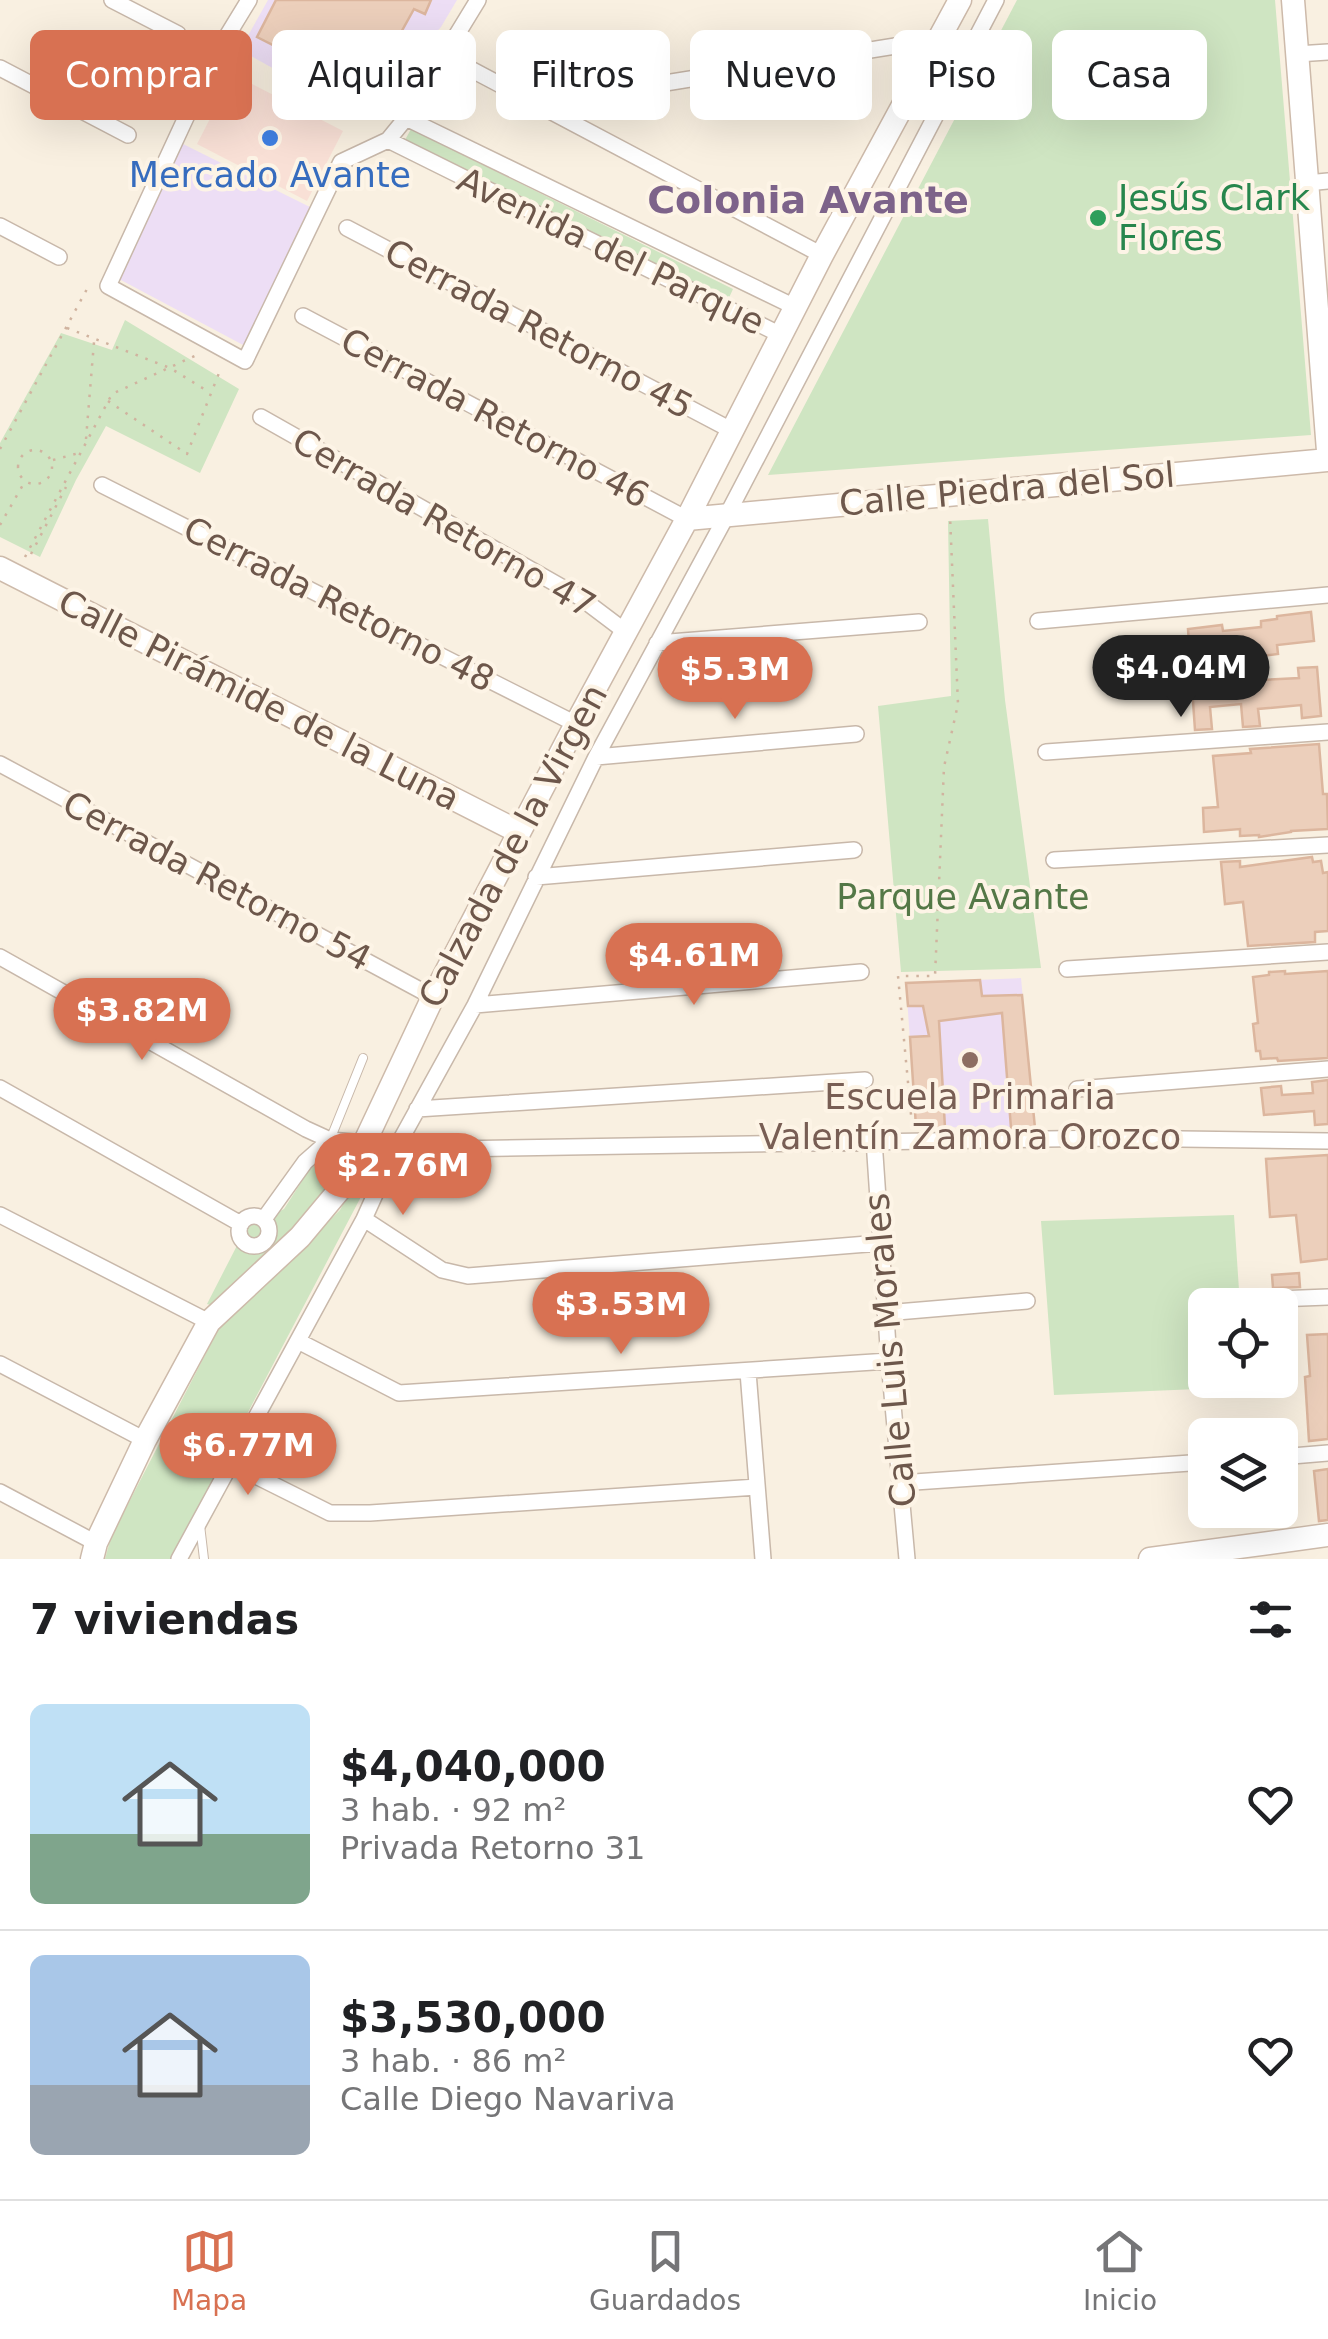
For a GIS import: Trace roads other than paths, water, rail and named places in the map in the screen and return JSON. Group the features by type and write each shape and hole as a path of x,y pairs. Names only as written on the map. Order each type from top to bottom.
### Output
{"main road":[{"name":"Calzada de la Virgen","path":"944,30 960,0"},
{"path":"1293,0 1297,54 1318,182 1328,451"},
{"name":"Calzada de la Virgen","path":"94,1551 144,1440 209,1322 300,1236 346,1182 433,997 895,120"},
{"name":"Calle Piedra del Sol","path":"687,519 1328,460"},
{"name":"Calle Pirámide de la Luna","path":"8,572 519,832"},
{"path":"1150,1559 1328,1535"}],"street":[{"path":"112,0 170,30"},
{"path":"249,0 213,59 108,286 245,361 341,162 388,140 404,120"},
{"path":"459,30 478,0"},
{"name":"Calzada de la Virgen","path":"179,1559 364,1220 394,1150 476,1005 596,757 996,0"},
{"path":"670,82 892,47"},
{"path":"1297,54 1328,52"},
{"path":"0,68 128,135"},
{"path":"476,72 822,255"},
{"name":"Avenida del Parque","path":"410,120 795,307"},
{"name":"Avenida del Parque","path":"388,140 781,334"},
{"path":"0,226 59,257"},
{"name":"Cerrada Retorno 45","path":"347,228 731,430"},
{"name":"Cerrada Retorno 46","path":"303,316 687,519"},
{"name":"Cerrada Retorno 47","path":"261,418 582,598 626,632"},
{"name":"Cerrada Retorno 48","path":"102,484 576,724"},
{"path":"1038,621 1328,595"},
{"path":"657,642 919,622"},
{"path":"1046,752 1328,732"},
{"path":"596,757 856,734"},
{"name":"Cerrada Retorno 54","path":"0,764 433,997"},
{"path":"1054,860 1328,845"},
{"path":"536,877 854,850"},
{"path":"1067,968 1328,952"},
{"path":"0,957 306,1129 330,1140 394,1150 874,1140 1328,1141"},
{"path":"476,1005 861,972"},
{"path":"1076,1089 1328,1069"},
{"path":"417,1109 865,1080"},
{"path":"0,1088 241,1224"},
{"path":"264,1219 305,1162 330,1140"},
{"name":"Calle Luis Morales","path":"874,1140 907,1559"},
{"path":"0,1215 209,1322"},
{"path":"251,1216 264,1219 268,1238 257,1246 244,1243 240,1237 241,1224 251,1216"},
{"path":"364,1220 442,1270 468,1276 880,1243"},
{"path":"1298,1298 1328,1297"},
{"path":"886,1313 1027,1300"},
{"path":"298,1341 399,1394 889,1361"},
{"path":"0,1364 144,1440"},
{"path":"748,1372 764,1559"},
{"path":"1298,1455 1328,1453"},
{"path":"900,1483 1188,1463"},
{"path":"232,1464 330,1514 757,1486"},
{"path":"0,1492 94,1551"}],"lane":[{"path":"330,1140 363,1058"},
{"path":"199,1521 204,1559"}],"place":[{"name":"Mercado Avante","path":"270,138"},
{"name":"Jesús Clark Flores","path":"1098,218"},
{"name":"Escuela Primaria Valentín Zamora Orozco","path":"970,1060"}],"district":[{"name":"Colonia Avante","path":"808,200"}],"park label":[{"name":"Parque Avante","path":"963,897"}]}
